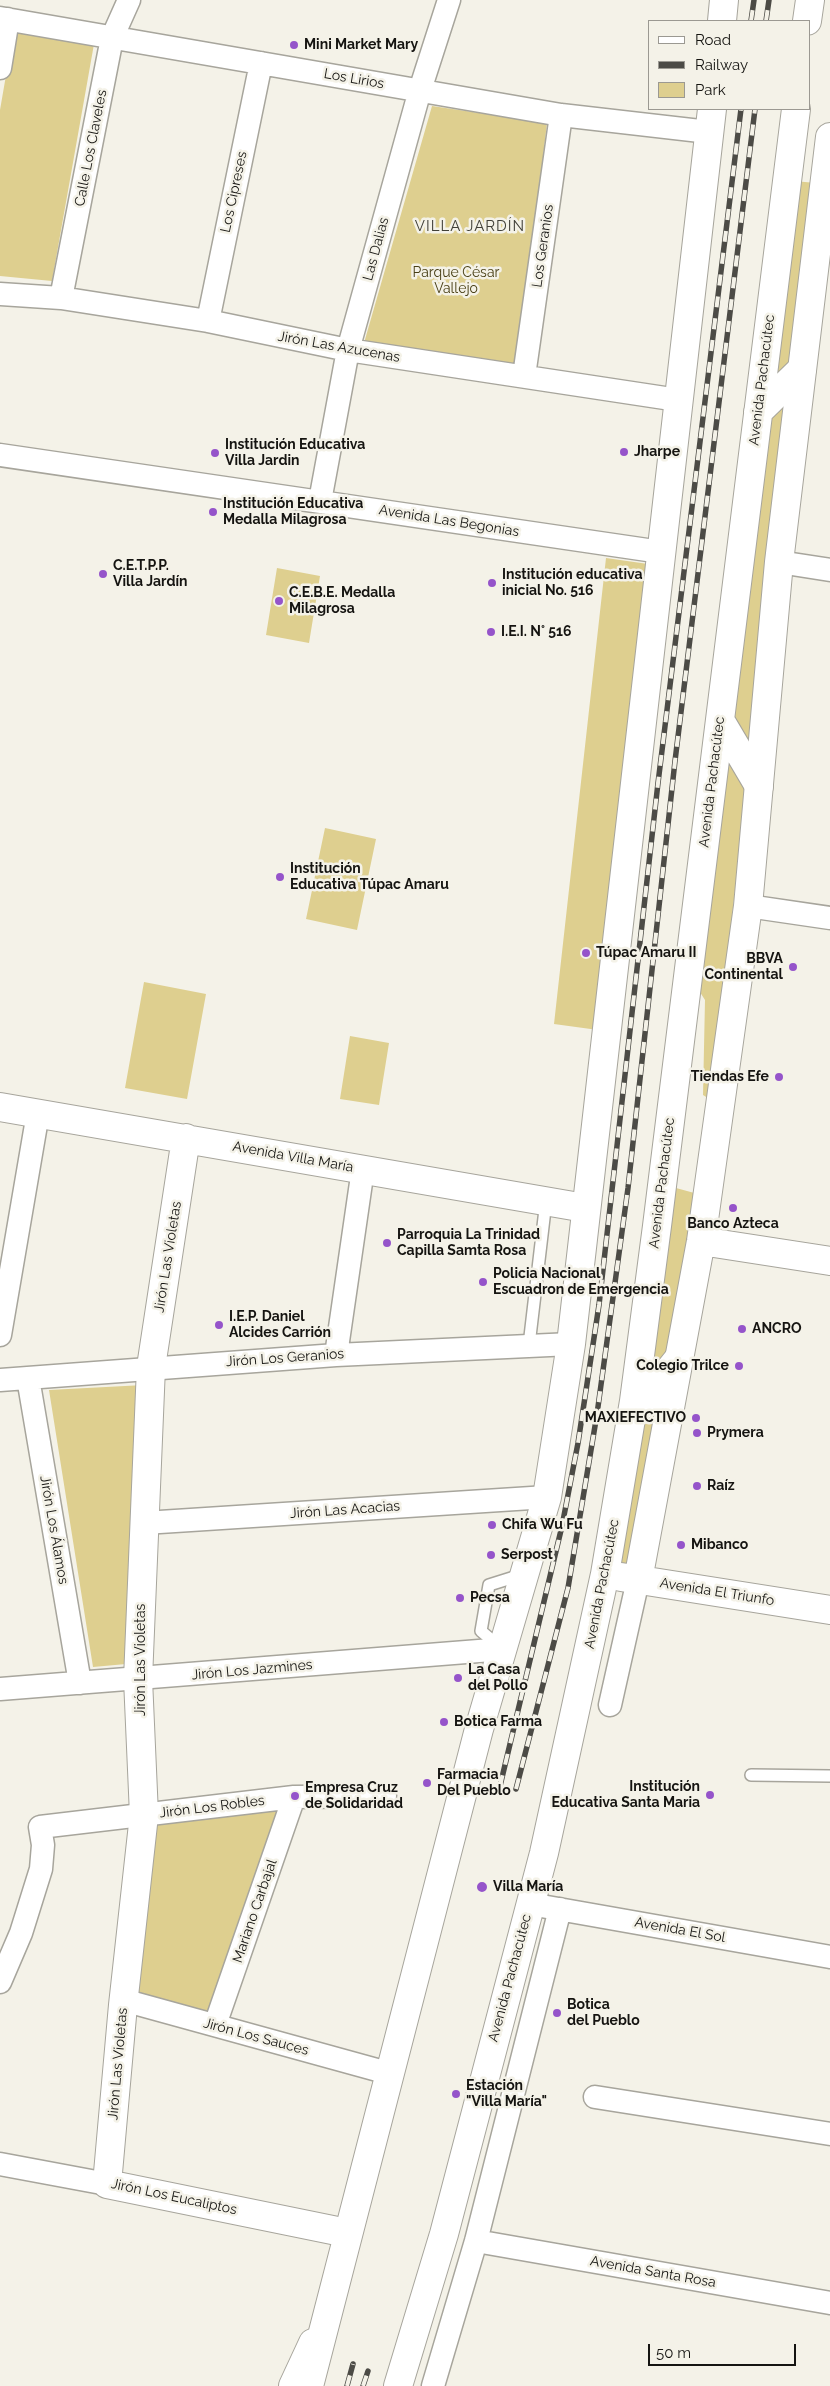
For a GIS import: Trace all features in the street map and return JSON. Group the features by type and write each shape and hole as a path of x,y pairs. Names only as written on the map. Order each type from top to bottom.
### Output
{"main road":[{"path":"722,20 724,0"},
{"path":"807,20 810,0"},
{"name":"Avenida Pachacútec","path":"398,2386 444,2234 530,1904 570,1739 605,1574 631,1418 796,110"},
{"path":"309,2386 388,2073 479,1729 547,1497 571,1344 710,121"},
{"path":"638,1580 701,1241 748,906 779,562 802,369 824,226 830,137"},
{"path":"758,412 802,369"},
{"path":"720,720 759,786"},
{"name":"Avenida Villa María","path":"0,1107 585,1208"},
{"name":"Jirón Las Violetas","path":"107,2184 123,2000 144,1815 138,1679 151,1367 186,1138"},
{"path":"701,1241 830,1262"},
{"path":"631,1418 679,1358"},
{"name":"Avenida El Triunfo","path":"605,1574 830,1610"},
{"name":"Jirón Los Eucaliptos","path":"107,2184 347,2234"},
{"path":"293,2386 328,2310"}],"street":[{"name":"Calle Los Claveles","path":"61,298 112,38 129,0"},
{"name":"Las Dalias","path":"320,502 348,350 420,90 449,0"},
{"name":"Los Lirios","path":"4,18 561,115 710,121"},
{"path":"0,68 4,18"},
{"name":"Los Cipreses","path":"208,321 261,63"},
{"name":"Los Geranios","path":"524,376 561,115"},
{"name":"Jirón Las Azucenas","path":"0,294 61,298 208,321 348,350 678,400"},
{"name":"Avenida Las Begonias","path":"0,455 661,552"},
{"path":"779,562 830,570"},
{"path":"748,906 830,918"},
{"path":"0,1335 38,1113"},
{"path":"336,1354 363,1169"},
{"name":"Jirón Los Geranios","path":"0,1380 336,1354 571,1344"},
{"name":"Jirón Los Álamos","path":"28,1378 80,1683"},
{"name":"Jirón Las Acacias","path":"144,1523 547,1497"},
{"path":"610,1705 638,1580"},
{"name":"Jirón Los Jazmines","path":"0,1690 504,1649"},
{"name":"Jirón Los Robles","path":"0,1982 21,1933 39,1877 42,1845 40,1827 294,1797 385,1796"},
{"name":"Mariano Carbajal","path":"215,2025 294,1797"},
{"name":"Avenida El Sol","path":"530,1904 830,1957"},
{"path":"433,2386 476,2240 560,1910"},
{"name":"Jirón Los Sauces","path":"123,2000 388,2073"},
{"path":"595,2097 830,2134"},
{"name":"Jirón Los Eucaliptos","path":"0,2164 107,2184"},
{"name":"Avenida Santa Rosa","path":"476,2240 830,2302"}],"lane":[{"path":"529,1346 546,1201"},
{"path":"751,1776 830,1776"}],"green space":[{"path":"14,29 94,44 52,281 0,276 0,110"},
{"name":"Parque César Vallejo","path":"432,106 547,123 519,365 364,343"},
{"path":"794,181 816,183 711,1100 703,1095 705,1000 698,989"},
{"path":"606,558 655,565 598,1030 554,1024"},
{"path":"277,568 320,576 309,643 266,635"},
{"path":"325,828 376,839 357,930 306,919"},
{"path":"144,982 206,994 187,1099 125,1088"},
{"path":"350,1036 389,1043 379,1105 340,1099"},
{"path":"676,1188 698,1194 631,1566 615,1564"},
{"path":"144,1385 126,1664 93,1667 49,1390"},
{"path":"283,1806 209,2016 134,1994 156,1823"}],"railway":[{"path":"751,20 754,0"},
{"path":"766,20 769,0"},
{"path":"500,1786 562,1526 578,1443 599,1305 658,783 741,110"},
{"path":"516,1789 568,1588 597,1414 628,1188 675,761 755,110"},
{"path":"347,2386 353,2364"},
{"path":"363,2386 368,2371"}],"place":[{"name":"Mini Market Mary","path":"294,45"},
{"name":"Jharpe","path":"624,452"},
{"name":"Institución Educativa Villa Jardin","path":"215,453"},
{"name":"Institución Educativa Medalla Milagrosa","path":"213,512"},
{"name":"C.E.T.P.P. Villa Jardín","path":"103,574"},
{"name":"Institución educativa inicial No. 516","path":"492,583"},
{"name":"C.E.B.E. Medalla Milagrosa","path":"279,601"},
{"name":"I.E.I. N° 516","path":"491,632"},
{"name":"Institución Educativa Túpac Amaru","path":"280,877"},
{"name":"Túpac Amaru II","path":"586,953"},
{"name":"BBVA Continental","path":"793,967"},
{"name":"Tiendas Efe","path":"779,1077"},
{"name":"Banco Azteca","path":"733,1208"},
{"name":"Parroquia La Trinidad Capilla Samta Rosa","path":"387,1243"},
{"name":"Policia Nacional Escuadron de Emergencia","path":"483,1282"},
{"name":"I.E.P. Daniel Alcides Carrión","path":"219,1325"},
{"name":"ANCRO","path":"742,1329"},
{"name":"Colegio Trilce","path":"739,1366"},
{"name":"MAXIEFECTIVO","path":"696,1418"},
{"name":"Prymera","path":"697,1433"},
{"name":"Raíz","path":"697,1486"},
{"name":"Chifa Wu Fu","path":"492,1525"},
{"name":"Mibanco","path":"681,1545"},
{"name":"Serpost","path":"491,1555"},
{"name":"Pecsa","path":"460,1598"},
{"name":"La Casa del Pollo","path":"458,1678"},
{"name":"Botica Farma","path":"444,1722"},
{"name":"Farmacia Del Pueblo","path":"427,1783"},
{"name":"Institución Educativa Santa Maria","path":"710,1795"},
{"name":"Empresa Cruz de Solidaridad","path":"295,1796"},
{"name":"Villa María","path":"482,1887"},
{"name":"Botica del Pueblo","path":"557,2013"},
{"name":"Estación \"Villa María\"","path":"456,2094"}],"district":[{"name":"VILLA JARDÍN","path":"470,226"}]}
